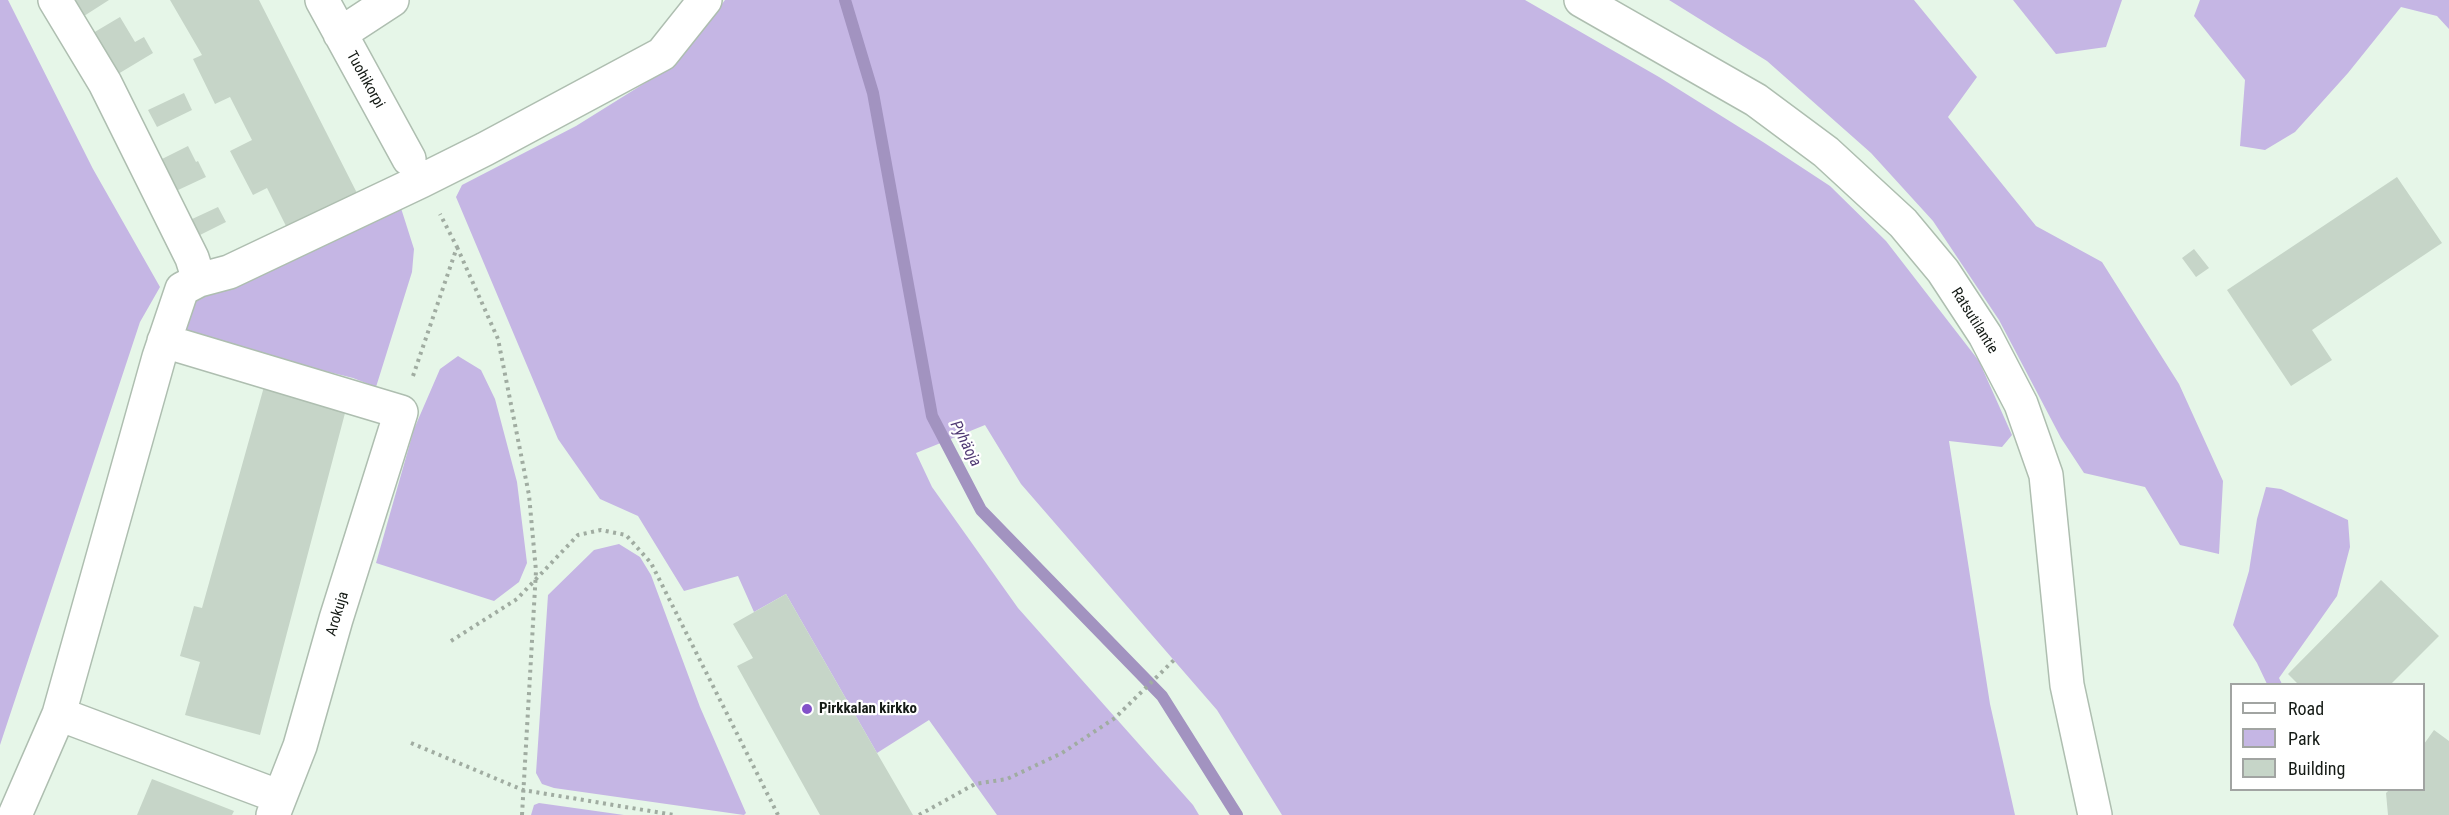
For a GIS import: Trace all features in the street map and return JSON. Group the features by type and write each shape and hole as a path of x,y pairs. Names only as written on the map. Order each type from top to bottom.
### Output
{"street":[{"path":"55,0 105,83 192,258 198,280"},
{"name":"Tuohikorpi","path":"322,0 415,170"},
{"path":"340,34 392,0"},
{"path":"15,815 59,714 164,341 182,290 198,280 229,272 415,170 485,149 662,54 705,0"},
{"name":"Ratsutilantie","path":"1581,0 1756,100 1826,152 1903,223 1943,271 1985,336 2021,404 2046,475 2067,685 2095,815"},
{"path":"164,341 401,412"},
{"name":"Arokuja","path":"276,806 300,746 336,619 401,412"},
{"path":"59,714 276,806"}],"path":[{"path":"415,170 457,247 498,339 529,495 536,580 522,815"},
{"path":"401,412 457,247"},
{"path":"451,641 517,599 578,535 601,530 626,535 651,563 778,815"},
{"path":"920,815 975,784 1007,779 1062,753 1115,718 1174,660"},
{"path":"411,743 523,790 674,815"}],"green space":[{"path":"0,0 8,0 93,169 160,287 140,322 0,745"},
{"path":"725,0 1525,0 1659,77 1763,142 1830,186 1886,241 1979,361 2012,435 2002,447 1949,441 1990,704 2015,815 1282,815 1217,710 1021,484 985,425 916,453 932,487 1018,608 1193,805 1199,815 997,815 929,720 877,753 786,594 754,612 738,576 684,591 638,516 600,499 558,439 456,197 462,185 576,126 677,63"},
{"path":"1669,0 1914,0 1977,77 1948,117 2036,226 2102,262 2179,384 2223,481 2219,554 2180,545 2145,487 2084,473 2061,438 1999,320 1933,221 1871,153 1767,61"},
{"path":"2013,0 2122,0 2106,47 2056,54"},
{"path":"2200,0 2449,0 2449,29 2437,16 2401,7 2348,73 2295,132 2265,150 2240,146 2245,80 2194,16"},
{"path":"400,205 414,249 412,272 376,387 353,378 176,334 190,287"},
{"path":"458,356 481,370 495,399 517,482 527,563 519,582 494,601 376,563 414,429 440,369"},
{"path":"2266,487 2281,489 2348,520 2350,547 2337,596 2279,678 2282,683 2267,683 2233,625 2249,571 2257,519"},
{"path":"619,544 640,557 651,575 700,707 746,813 744,815 554,788 542,784 536,773 548,595 594,550"},
{"path":"539,803 624,815 531,815 534,805"}],"building":[{"path":"75,0 109,0 84,16"},
{"path":"170,0 259,0 359,197 289,232 267,188 253,195 230,151 252,140 230,97 215,104 193,59 202,55"},
{"path":"120,17 135,42 144,37 153,53 118,74 93,33"},
{"path":"184,93 192,110 157,127 148,110"},
{"path":"188,146 206,177 176,191 160,160"},
{"path":"2397,177 2442,243 2312,330 2332,360 2291,386 2227,290"},
{"path":"218,207 226,222 198,236 190,220"},
{"path":"2194,249 2209,268 2196,277 2182,258"},
{"path":"267,376 349,398 260,735 185,715 200,662 180,656 194,606 202,608"},
{"path":"2381,580 2439,636 2392,683 2297,683 2288,674"},
{"name":"Pirkkalan kirkko","path":"786,594 913,815 820,815 737,666 753,658 733,624"},
{"path":"2434,730 2449,741 2449,815 2388,815 2386,793 2388,791 2425,791 2425,743"},
{"path":"152,779 234,811 232,815 137,815"}],"waterway":[{"name":"Pyhäoja","path":"845,0 873,93 932,416 981,510 1162,696 1237,815"}],"place":[{"name":"Pirkkalan kirkko","path":"807,709"}]}
